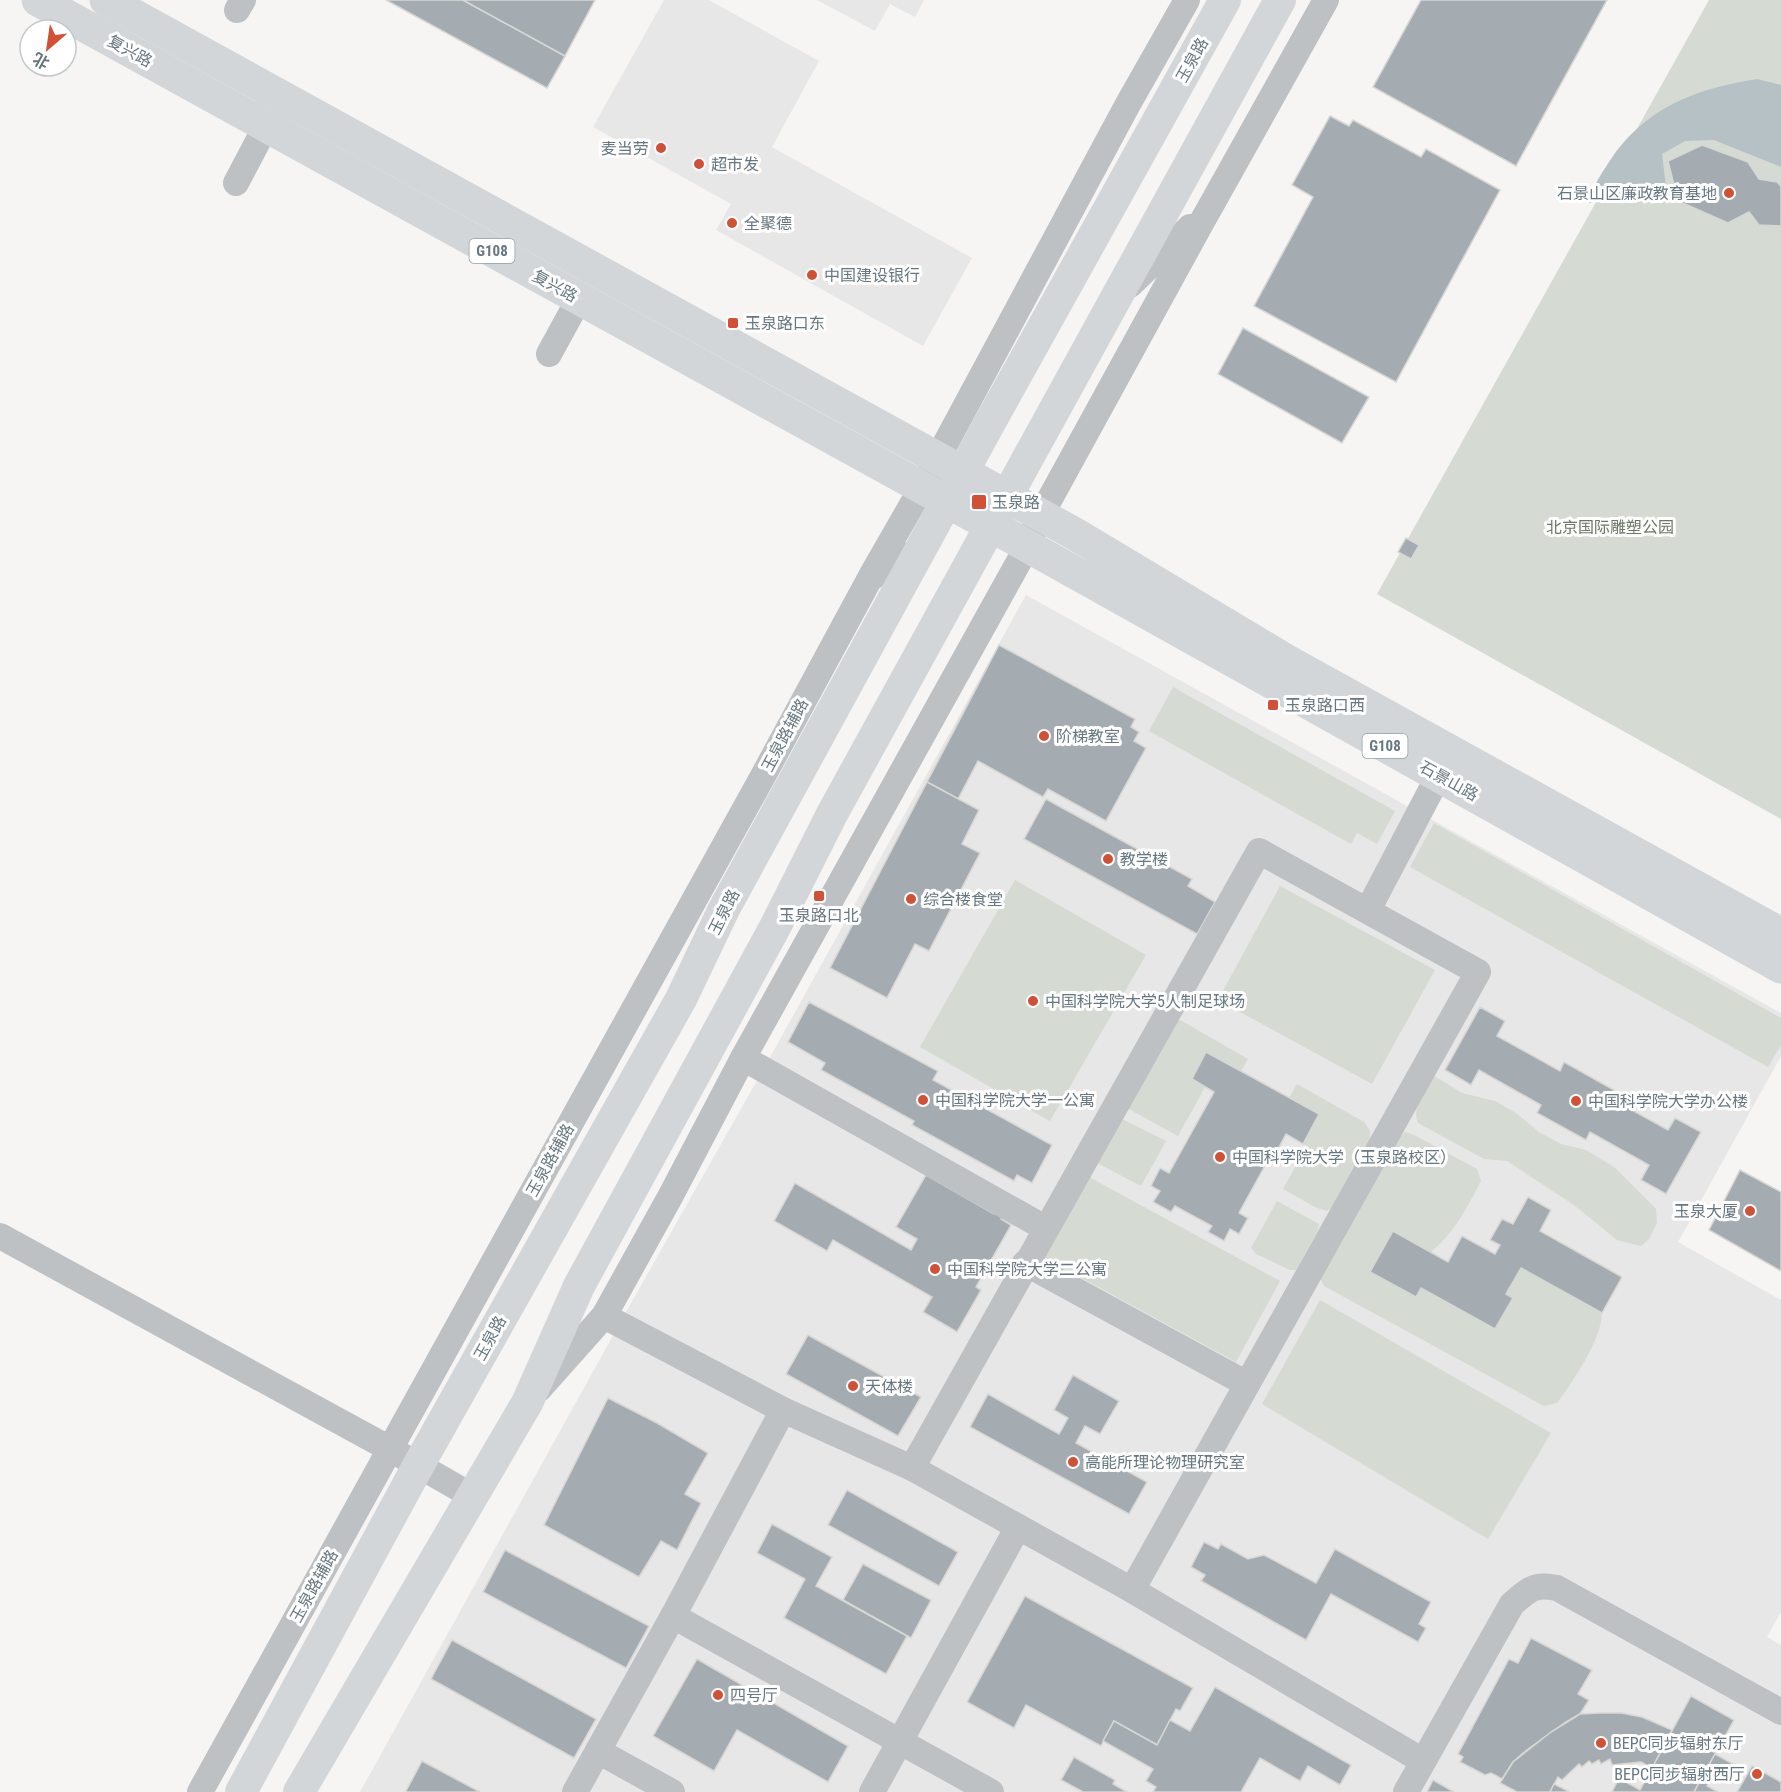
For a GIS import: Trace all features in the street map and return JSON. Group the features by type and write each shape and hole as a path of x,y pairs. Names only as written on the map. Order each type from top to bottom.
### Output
{"highway":[{"name":"复兴路","path":"38,0 934,496"},
{"name":"复兴路","path":"106,0 950,465"},
{"name":"G108","path":"950,465 1006,495"},
{"name":"石景山路","path":"1006,495 1287,661 1781,934"},
{"name":"G108","path":"934,496 990,525"},
{"name":"石景山路","path":"990,525 1781,967"}],"main road":[{"name":"玉泉路","path":"241,1792 418,1466 681,999 724,909 920,550 934,496 950,465 1174,92 1225,0"},
{"path":"299,1792 527,1403 579,1286 774,929 831,814 1280,0"}],"street":[{"name":"玉泉路","path":"950,465 1086,183 1187,0"},
{"path":"527,1403 604,1316 743,1058 1027,546 1041,515 1209,207 1326,0"},
{"path":"1086,183 1174,92"},
{"path":"236,183 266,126"},
{"path":"1113,302 1209,207"},
{"path":"549,354 579,299"},
{"name":"玉泉路","path":"869,580 877,562 934,496"},
{"name":"玉泉路辅路","path":"200,1792 758,786 869,580 890,564 920,550"},
{"path":"1368,910 1439,775"},
{"path":"912,1468 1025,1263 1259,851 1368,910 1478,972 1132,1590"},
{"path":"764,1023 774,929"},
{"path":"743,1058 1045,1228"},
{"path":"0,1236 472,1496"},
{"path":"1025,1263 1247,1384"},
{"path":"604,1316 783,1410 912,1468 1132,1590 1423,1761"},
{"path":"575,1792 673,1616 783,1410"},
{"path":"872,1792 1018,1527"},
{"path":"1406,1792 1512,1605 1530,1589 1542,1585 1557,1588 1781,1712"},
{"path":"673,1616 991,1792"},
{"path":"598,1751 672,1792"}],"shaded area":[{"path":"664,0 709,0 819,61 772,147 972,258 923,346 716,230 731,204 593,127"},
{"path":"817,0 924,0 915,17 890,4 875,31"},
{"path":"1757,79 1781,85 1781,167 1714,140 1685,141 1662,154 1666,187 1627,192 1589,203 1594,187 1623,143 1655,114 1692,95"},
{"name":"中国科学院大学（玉泉路校区）","path":"1026,595 1781,1013 1781,1056 1678,1242 1781,1300 1781,1612 1767,1637 1781,1645 1781,1792 360,1792"}],"green space":[{"name":"北京国际雕塑公园","path":"1709,0 1781,0 1781,819 1377,594"},
{"path":"1173,687 1395,811 1377,844 1357,833 1351,844 1149,731"},
{"path":"1434,823 1781,1018 1781,1045 1768,1067 1410,867"},
{"name":"中国科学院大学5人制足球场","path":"1015,880 1146,955 1050,1121 920,1047"},
{"path":"1280,886 1435,970 1372,1084 1218,1000"},
{"path":"1180,1020 1248,1059 1241,1071 1206,1052 1192,1079 1205,1087 1178,1136 1125,1107 1173,1021"},
{"path":"1433,1075 1462,1093 1495,1101 1516,1113 1539,1132 1561,1144 1586,1150 1614,1167 1656,1209 1657,1223 1649,1239 1641,1246 1617,1240 1574,1205 1507,1161 1484,1159 1418,1123 1416,1111"},
{"path":"1297,1084 1364,1122 1370,1131 1370,1138 1332,1208 1326,1211 1283,1189 1307,1146 1303,1144 1319,1114 1289,1098"},
{"path":"1122,1119 1166,1141 1141,1186 1099,1164 1098,1160"},
{"path":"1405,1132 1477,1169 1481,1181 1453,1228 1431,1252 1393,1231 1371,1272 1416,1297 1421,1288 1495,1329 1512,1298 1506,1294 1521,1268 1602,1313 1601,1323 1592,1347 1557,1403 1544,1406 1324,1286 1319,1276 1399,1138"},
{"path":"1089,1177 1280,1281 1236,1362 1045,1258"},
{"path":"1277,1201 1319,1224 1296,1270 1290,1270 1256,1254 1251,1248"},
{"path":"1320,1300 1551,1433 1488,1539 1262,1404"}],"building":[{"path":"386,0 463,0 565,56 547,88"},
{"path":"463,0 595,0 565,56"},
{"path":"1421,0 1607,0 1516,166 1373,87"},
{"path":"1330,116 1349,126 1353,120 1421,157 1426,149 1500,190 1396,382 1254,306 1313,197 1292,185"},
{"name":"石景山区廉政教育基地","path":"1702,145 1748,162 1759,179 1777,182 1781,186 1781,226 1759,225 1749,212 1728,223 1678,201 1668,161"},
{"path":"1243,328 1369,397 1342,443 1218,374"},
{"path":"1406,538 1419,545 1411,559 1398,552"},
{"name":"阶梯教室","path":"999,645 1135,719 1131,727 1139,732 1134,741 1146,748 1106,821 1048,789 1043,797 978,761 958,799 927,782"},
{"name":"综合楼食堂","path":"927,782 979,810 962,844 980,853 929,951 915,944 887,998 830,968"},
{"name":"教学楼","path":"1046,799 1192,879 1188,886 1215,902 1197,934 1024,839"},
{"name":"中国科学院大学一公寓","path":"809,1002 938,1071 933,1080 1052,1145 1032,1183 1017,1175 1014,1181 912,1125 914,1121 821,1070 825,1063 788,1042"},
{"name":"中国科学院大学办公楼","path":"1480,1007 1505,1021 1497,1036 1560,1071 1564,1062 1614,1090 1610,1098 1668,1130 1675,1118 1701,1132 1666,1194 1641,1180 1649,1165 1590,1132 1586,1140 1537,1113 1541,1105 1479,1070 1471,1085 1445,1070"},
{"path":"1206,1052 1319,1114 1303,1144 1286,1134 1275,1155 1272,1153 1239,1213 1248,1218 1239,1234 1230,1229 1224,1241 1208,1232 1212,1226 1175,1206 1171,1212 1153,1202 1160,1191 1151,1186 1160,1168 1169,1173 1214,1092 1192,1079"},
{"name":"玉泉大厦","path":"1740,1170 1781,1192 1781,1271 1709,1230"},
{"name":"中国科学院大学二公寓","path":"926,1175 994,1214 996,1210 1004,1214 1001,1219 1011,1225 976,1287 981,1290 957,1332 923,1312 932,1297 833,1240 827,1251 774,1221 795,1183 911,1250 917,1239 896,1227"},
{"path":"1528,1197 1551,1210 1540,1231 1622,1277 1602,1313 1521,1268 1506,1294 1513,1298 1495,1329 1421,1288 1416,1297 1370,1272 1393,1231 1448,1262 1462,1236 1495,1254 1500,1245 1490,1240 1502,1219 1513,1224"},
{"name":"天体楼","path":"808,1335 921,1397 898,1436 786,1374"},
{"name":"高能所理论物理研究室","path":"1073,1375 1119,1401 1100,1434 1085,1426 1076,1443 1147,1482 1129,1514 970,1427 988,1394 1059,1434 1068,1418 1054,1410"},
{"path":"608,1398 708,1453 685,1494 701,1503 677,1550 661,1541 639,1577 544,1525"},
{"path":"847,1490 958,1552 939,1586 828,1525"},
{"path":"772,1524 832,1557 816,1586 907,1636 886,1674 784,1618 805,1579 757,1553"},
{"path":"1204,1542 1218,1549 1221,1544 1248,1559 1264,1555 1316,1583 1335,1549 1431,1602 1419,1624 1426,1628 1418,1642 1331,1594 1306,1640 1201,1581 1205,1575 1191,1567"},
{"path":"505,1550 649,1626 626,1668 483,1592"},
{"path":"863,1564 931,1600 911,1638 843,1600"},
{"path":"1025,1596 1193,1688 1180,1711 1176,1709 1157,1745 1114,1721 1101,1746 1026,1705 1014,1728 967,1702"},
{"path":"1531,1638 1592,1670 1578,1694 1589,1700 1580,1714 1513,1762 1502,1779 1491,1773 1485,1775 1460,1762 1463,1757 1458,1754 1509,1659 1518,1663"},
{"path":"452,1640 596,1719 574,1758 431,1679"},
{"name":"四号厅","path":"697,1659 848,1746 828,1782 737,1730 714,1771 653,1736"},
{"path":"1215,1687 1351,1765 1340,1785 1308,1766 1300,1781 1260,1758 1241,1792 1153,1792 1156,1787 1146,1781 1153,1769 1103,1741 1114,1721 1157,1745 1170,1720 1190,1731"},
{"path":"1691,1696 1734,1720 1694,1792 1612,1792 1619,1778 1640,1790"},
{"name":"BEPC同步辐射东厅","path":"1621,1713 1642,1717 1672,1730 1652,1768 1641,1762 1612,1765 1610,1759 1601,1764 1599,1760 1592,1764 1589,1761 1582,1767 1579,1764 1562,1780 1558,1777 1550,1792 1517,1792 1500,1783 1513,1762 1551,1732 1580,1714"},
{"path":"1715,1754 1733,1764 1723,1780 1713,1775 1707,1786 1718,1792 1694,1792"},
{"path":"1074,1757 1115,1780 1113,1784 1127,1792 1083,1792 1061,1780"},
{"path":"422,1761 480,1792 407,1792"},
{"name":"BEPC同步辐射西厅","path":"1752,1766 1781,1782 1781,1792 1737,1792"},
{"path":"1433,1780 1454,1792 1427,1792"},
{"path":"1554,1784 1568,1791 1550,1792"}],"place":[{"name":"麦当劳","path":"661,148"},
{"name":"超市发","path":"699,164"},
{"name":"石景山区廉政教育基地","path":"1729,193"},
{"name":"全聚德","path":"732,223"},
{"name":"中国建设银行","path":"812,275"},
{"name":"玉泉路口东","path":"733,323"},
{"name":"玉泉路","path":"979,502"},
{"name":"玉泉路口西","path":"1273,705"},
{"name":"阶梯教室","path":"1044,736"},
{"name":"教学楼","path":"1108,859"},
{"name":"玉泉路口北","path":"819,896"},
{"name":"综合楼食堂","path":"911,899"},
{"name":"中国科学院大学5人制足球场","path":"1033,1001"},
{"name":"中国科学院大学一公寓","path":"923,1100"},
{"name":"中国科学院大学办公楼","path":"1576,1101"},
{"name":"中国科学院大学（玉泉路校区）","path":"1220,1157"},
{"name":"玉泉大厦","path":"1750,1211"},
{"name":"中国科学院大学二公寓","path":"935,1269"},
{"name":"天体楼","path":"853,1386"},
{"name":"高能所理论物理研究室","path":"1073,1462"},
{"name":"四号厅","path":"718,1695"},
{"name":"BEPC同步辐射东厅","path":"1601,1743"},
{"name":"BEPC同步辐射西厅","path":"1757,1774"}]}
